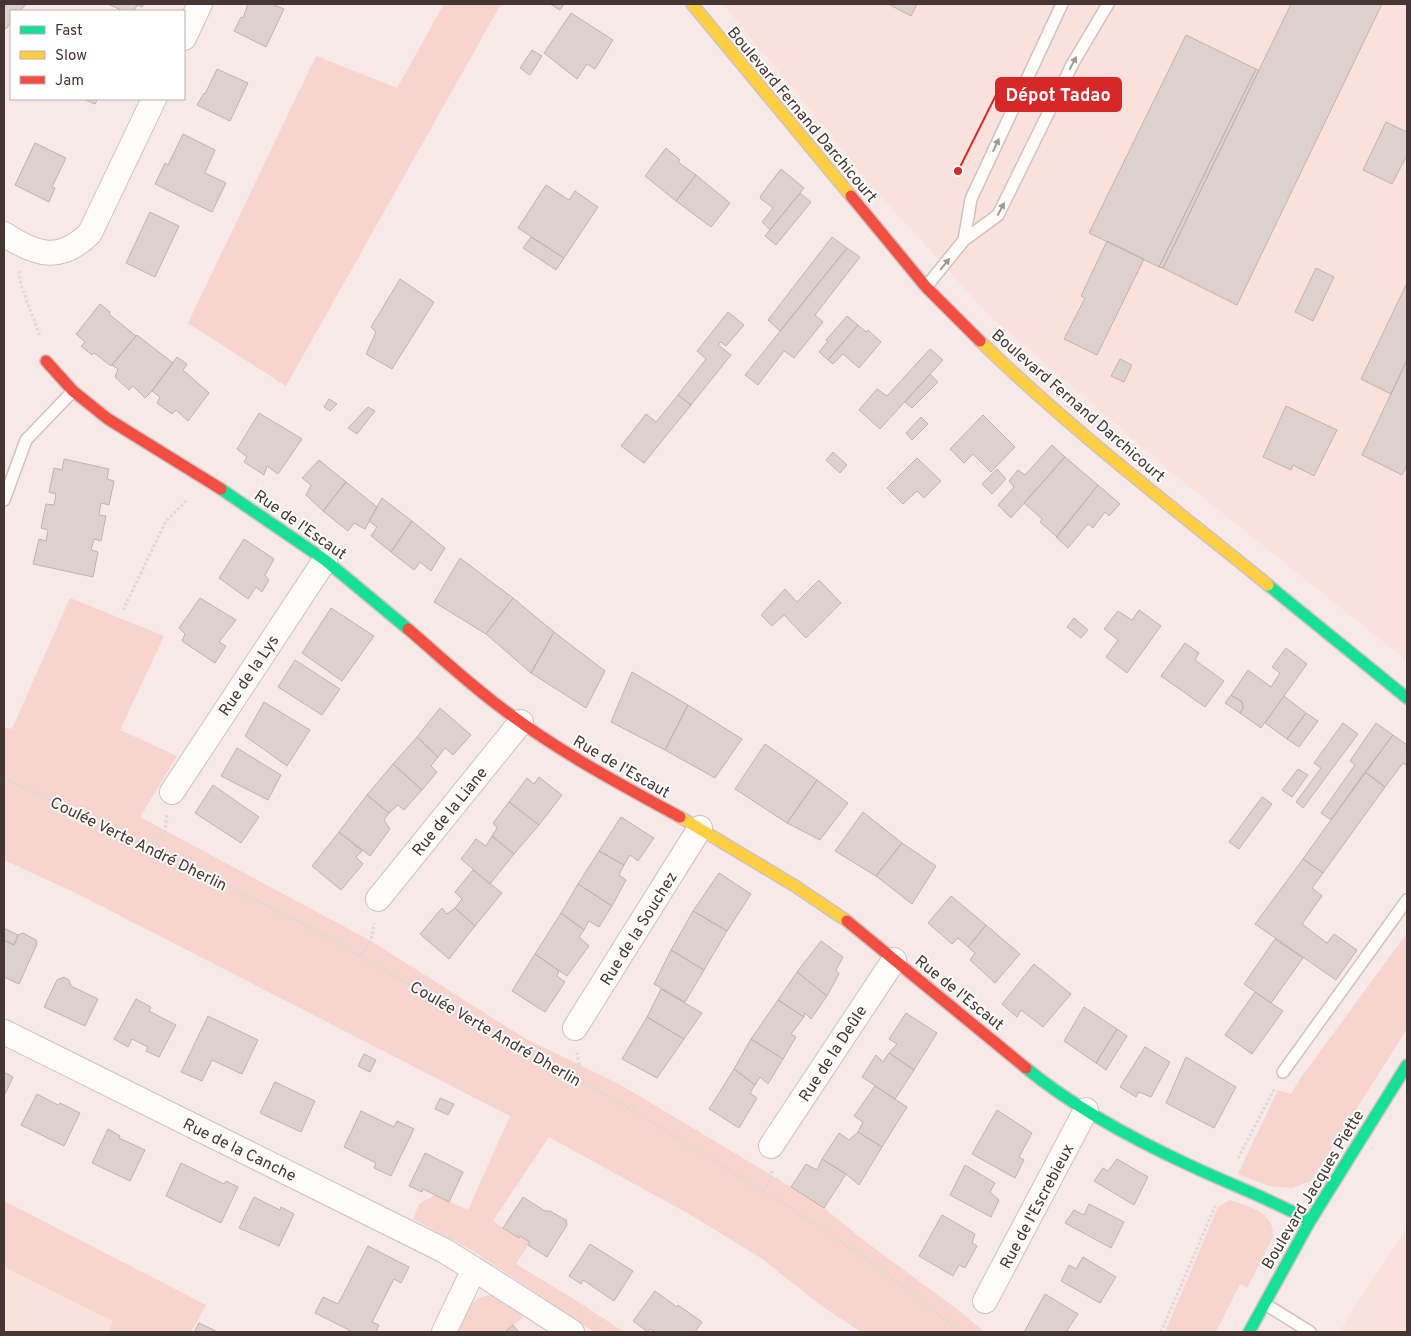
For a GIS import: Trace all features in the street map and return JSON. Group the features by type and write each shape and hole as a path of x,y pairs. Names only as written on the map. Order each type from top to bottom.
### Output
{"street":[{"path":"185,36 200,4"},
{"name":"Boulevard Fernand Darchicourt","path":"692,4 926,287 1016,376 1086,437 1407,698"},
{"path":"13,240 40,252 57,252 74,246 90,233 154,100"},
{"name":"Rue de l'Escaut","path":"46,361 73,391 108,419 207,480 325,560 363,590 494,703 580,762 700,828 845,919 1032,1073 1086,1110 1146,1144 1189,1165 1262,1195 1310,1220"},
{"name":"Rue de la Lys","path":"172,792 325,560"},
{"name":"Rue de la Liane","path":"378,899 521,722"},
{"name":"Rue de la Souchez","path":"575,1028 700,828"},
{"name":"Rue de la Deûle","path":"771,1146 894,960"},
{"name":"Rue de la Canche","path":"4,1032 443,1250 572,1332"},
{"name":"Boulevard Jacques Piette","path":"1249,1332 1263,1303 1310,1220 1407,1065"},
{"name":"Rue de l'Escrebieux","path":"985,1301 1086,1110"},
{"path":"444,1332 474,1269"}],"lane":[{"path":"964,240 971,199 1062,4"},
{"path":"926,287 964,240 998,215 1073,63 1108,4"},
{"path":"4,500 26,440 73,391"},
{"path":"1283,1072 1407,900"},
{"path":"1263,1303 1310,1332"}],"path":[{"path":"13,240 21,285 38,330 46,361"},
{"path":"123,610 166,521 207,480"},
{"name":"Coulée Verte André Dherlin","path":"4,778 291,917 360,955 549,1066 623,1104 816,1224 869,1261 962,1332"},
{"path":"153,849 164,831 172,792"},
{"path":"360,955 371,941 378,899"}],"shaded area":[{"path":"444,4 501,4 286,386 188,323 316,56 397,88"},
{"path":"723,4 1407,4 1407,661 1165,467 987,313 886,202"},
{"path":"70,598 164,636 120,730 177,756 140,817 371,941 526,1039 619,1084 791,1187 824,1208 985,1332 861,1332 823,1307 761,1258 689,1214 549,1137 493,1221 519,1238 520,1236 530,1242 516,1264 624,1332 594,1332 473,1251 413,1219 419,1204 435,1195 468,1210 510,1116 76,893 4,860 4,727 12,729"},
{"path":"1407,933 1407,1029 1311,1181 1292,1188 1269,1186 1238,1174 1278,1090 1291,1094"},
{"path":"1230,1200 1253,1208 1265,1216 1270,1221 1273,1237 1247,1288 1240,1284 1216,1332 1165,1332 1218,1207"},
{"path":"4,1201 206,1305 191,1332 4,1332"},
{"path":"4,1201 206,1305 191,1332 108,1332 113,1321 4,1267"},
{"path":"1407,1227 1407,1332 1339,1332 1369,1285"},
{"path":"488,1295 499,1296 526,1315 505,1332 454,1332 467,1309 475,1301"}],"building":[{"path":"4,4 26,4 21,10 10,10 10,23 6,29 4,28"},
{"path":"108,4 144,4 142,7 137,5 134,10 121,10"},
{"path":"248,4 272,4 284,9 266,47 234,31 241,17 243,18"},
{"path":"550,4 564,4 560,10"},
{"path":"888,4 917,4 911,16"},
{"path":"1291,4 1382,4 1237,305 1163,268"},
{"path":"571,13 613,40 595,69 587,64 577,79 544,53"},
{"path":"1186,35 1256,69 1159,267 1089,233"},
{"path":"532,50 542,56 530,75 520,68"},
{"path":"217,69 248,83 230,121 197,105 205,94"},
{"path":"1256,69 1259,70 1163,268 1159,267"},
{"path":"85,100 97,100 95,104"},
{"path":"1386,122 1407,132 1407,155 1392,184 1363,170"},
{"path":"183,134 215,150 205,173 226,183 212,212 155,184 165,163 168,165"},
{"path":"35,143 66,158 52,187 55,188 49,202 15,185"},
{"path":"666,148 680,160 678,162 696,175 676,201 645,176"},
{"path":"781,169 804,188 770,230 762,222 773,208 760,198"},
{"path":"696,175 730,203 711,227 676,201"},
{"path":"546,185 569,200 575,191 598,207 564,258 518,228"},
{"path":"800,193 811,202 776,245 765,236"},
{"path":"150,212 179,226 155,277 126,263"},
{"path":"531,237 564,258 556,270 523,248"},
{"path":"832,237 847,248 780,331 768,320"},
{"path":"1107,241 1144,259 1097,355 1064,339 1085,298 1081,296"},
{"path":"847,248 860,257 815,315 823,322 794,358 784,351 758,385 745,375"},
{"path":"1316,268 1334,277 1313,321 1295,312"},
{"path":"400,279 434,302 392,369 366,354 376,332 371,327"},
{"path":"1407,283 1407,360 1391,394 1361,379"},
{"path":"100,304 136,336 111,366 81,346 85,342 76,334"},
{"path":"728,312 744,325 726,346 721,342 718,345 731,355 691,405 678,395 706,359 697,351"},
{"path":"847,316 858,325 828,360 819,352 828,341 826,340"},
{"path":"858,325 866,332 868,330 881,342 859,368 843,354 833,364 828,360"},
{"path":"137,335 173,363 145,398 133,386 129,390 115,377 118,369 112,365"},
{"path":"930,349 943,360 880,429 859,410 877,389 887,396"},
{"path":"177,357 187,364 183,370 209,393 188,421 176,410 172,414 157,403 160,397 152,391"},
{"path":"1120,359 1132,365 1124,382 1111,376"},
{"path":"1407,360 1407,465 1402,475 1362,455"},
{"path":"930,374 938,382 912,408 905,402"},
{"path":"678,395 691,405 644,463 621,446 646,414 656,422"},
{"path":"329,399 337,404 330,411 324,407"},
{"path":"1286,406 1337,430 1314,476 1293,465 1291,470 1263,457"},
{"path":"368,407 375,411 357,434 348,428"},
{"path":"259,413 302,439 278,474 267,466 264,475 244,462 247,457 237,449"},
{"path":"983,415 1015,447 991,472 973,454 964,463 950,449"},
{"path":"921,417 928,424 912,440 906,433"},
{"path":"1052,445 1065,457 1011,518 998,505 1014,487 1009,481 1018,470 1025,475"},
{"path":"833,452 847,465 840,473 826,460"},
{"path":"1065,457 1098,485 1057,537 1040,522 1042,519 1024,503"},
{"path":"917,458 941,481 924,498 917,491 903,504 887,488"},
{"path":"64,459 109,469 107,479 114,481 109,505 101,503 99,515 106,516 101,541 94,539 91,550 98,552 93,577 33,564 39,539 46,541 48,530 41,528 46,504 54,505 56,494 49,492 54,468 62,470"},
{"path":"319,460 346,482 323,511 306,495 311,485 302,478"},
{"path":"997,469 1006,479 992,494 982,484"},
{"path":"346,482 377,507 365,529 354,523 348,531 323,511"},
{"path":"1098,485 1120,504 1109,516 1105,512 1093,528 1088,524 1068,548 1056,537"},
{"path":"382,498 412,521 391,552 371,536 377,527 369,521"},
{"path":"412,521 445,548 431,571 420,562 414,570 391,552"},
{"path":"244,539 274,559 265,575 269,580 262,592 256,587 248,599 219,578"},
{"path":"460,558 513,598 486,634 434,602"},
{"path":"819,580 841,603 806,638 784,615 772,626 761,615 785,589 797,602"},
{"path":"200,598 236,620 219,642 226,646 215,663 182,641 185,634 179,628"},
{"path":"513,598 554,632 531,673 486,634"},
{"path":"331,608 374,636 342,681 302,653"},
{"path":"1139,610 1161,626 1127,673 1106,657 1118,640 1104,629 1118,611 1132,620"},
{"path":"1074,618 1088,630 1081,638 1067,627"},
{"path":"554,632 605,671 586,708 531,673"},
{"path":"1185,643 1199,653 1195,660 1224,681 1205,707 1161,676"},
{"path":"1286,648 1307,664 1261,728 1240,713 1243,708 1242,702 1231,695 1248,670 1271,687 1280,673 1272,667"},
{"path":"295,660 340,689 322,715 278,687"},
{"path":"632,672 688,705 665,750 611,722"},
{"path":"1231,695 1242,702 1243,708 1240,713 1225,703"},
{"path":"1284,696 1306,713 1287,739 1265,723"},
{"path":"264,702 310,730 287,766 245,736"},
{"path":"688,705 742,739 715,778 665,750"},
{"path":"440,708 471,735 453,755 445,748 438,757 417,737"},
{"path":"1306,713 1318,721 1299,747 1287,739"},
{"path":"1343,723 1358,734 1303,808 1296,802 1321,768 1314,763"},
{"path":"1376,723 1393,735 1331,820 1321,813 1355,765 1350,761"},
{"path":"1393,735 1407,745 1407,763 1406,765 1403,763 1385,787 1365,772"},
{"path":"417,737 438,757 431,766 437,772 422,790 393,764"},
{"path":"765,744 817,780 787,823 735,789"},
{"path":"237,748 281,775 268,800 221,776"},
{"path":"393,764 422,790 404,810 398,805 389,813 367,795"},
{"path":"1298,769 1308,775 1292,797 1282,790"},
{"path":"1365,772 1385,787 1323,873 1303,859"},
{"path":"539,777 562,795 539,825 509,802 527,778 534,784"},
{"path":"817,780 848,803 820,840 787,823"},
{"path":"213,785 259,817 241,843 195,813"},
{"path":"367,795 389,813 384,820 390,829 370,856 339,832"},
{"path":"1262,797 1272,804 1239,849 1229,842"},
{"path":"509,802 539,825 514,854 492,836 497,828 493,823"},
{"path":"863,812 902,843 876,876 835,851"},
{"path":"621,817 654,838 638,861 630,855 624,865 599,851"},
{"path":"339,832 362,851 356,857 363,864 341,890 312,866"},
{"path":"492,836 514,854 490,884 461,859 476,839 486,846"},
{"path":"902,843 936,866 912,904 876,876"},
{"path":"599,851 624,865 619,875 626,880 612,906 578,884"},
{"path":"1303,859 1323,873 1312,888 1322,896 1302,924 1327,943 1334,934 1357,950 1336,980 1255,924"},
{"path":"473,870 502,893 475,926 455,908 462,899 455,892"},
{"path":"719,873 751,894 727,931 693,911"},
{"path":"578,884 612,906 599,927 589,921 584,930 561,913"},
{"path":"951,896 986,925 968,947 958,938 952,944 928,923"},
{"path":"442,908 447,914 455,908 475,926 449,959 420,934"},
{"path":"693,911 727,931 704,970 671,950"},
{"path":"561,913 584,930 579,937 589,946 567,976 535,954"},
{"path":"986,925 1020,954 995,983 970,960 975,953 968,947"},
{"path":"4,928 18,935 14,945 4,940"},
{"path":"23,933 36,940 37,944 19,984 4,977 4,940 14,945 18,935"},
{"path":"1275,939 1303,958 1271,1003 1244,984"},
{"path":"821,941 843,957 836,970 839,974 827,996 797,972"},
{"path":"671,950 704,970 685,1002 654,984"},
{"path":"535,954 559,971 557,976 565,982 545,1012 512,991"},
{"path":"1034,964 1071,994 1043,1027 1021,1010 1017,1017 1002,1004"},
{"path":"797,972 827,996 811,1019 805,1013 804,1017 778,1000"},
{"path":"64,977 69,980 71,986 98,999 85,1026 44,1007 57,980"},
{"path":"661,989 702,1013 684,1039 647,1017"},
{"path":"1255,992 1283,1011 1252,1054 1225,1035"},
{"path":"136,999 151,1007 149,1011 176,1025 159,1057 146,1051 148,1047 132,1039 128,1047 114,1039"},
{"path":"778,1000 804,1017 791,1034 796,1037 783,1059 751,1039"},
{"path":"1084,1007 1117,1029 1096,1063 1064,1041"},
{"path":"906,1013 937,1033 914,1070 889,1053 897,1044 889,1039"},
{"path":"208,1016 258,1040 242,1074 212,1060 202,1081 181,1072"},
{"path":"647,1017 684,1039 657,1078 622,1059"},
{"path":"1117,1029 1127,1036 1106,1070 1096,1063"},
{"path":"751,1039 783,1059 768,1084 760,1077 755,1085 734,1069"},
{"path":"1145,1047 1170,1062 1151,1097 1139,1092 1136,1097 1120,1087"},
{"path":"889,1053 914,1070 895,1099 862,1077 876,1055 883,1062"},
{"path":"364,1054 376,1060 370,1072 358,1066"},
{"path":"1186,1057 1236,1087 1214,1128 1166,1103"},
{"path":"734,1069 755,1085 750,1093 757,1098 739,1128 709,1109"},
{"path":"4,1072 13,1077 4,1096"},
{"path":"275,1082 315,1101 301,1132 260,1113"},
{"path":"875,1086 907,1107 882,1147 858,1132 863,1122 854,1116"},
{"path":"37,1094 58,1105 60,1103 80,1113 64,1146 21,1125"},
{"path":"440,1098 454,1104 448,1115 435,1109"},
{"path":"997,1110 1032,1133 1019,1157 1024,1160 1015,1178 972,1154"},
{"path":"361,1111 394,1127 397,1121 414,1129 391,1176 374,1168 376,1163 344,1147"},
{"path":"108,1129 120,1136 119,1138 145,1150 130,1181 92,1163"},
{"path":"858,1132 882,1147 859,1185 846,1174 822,1159 839,1133 849,1140"},
{"path":"425,1153 463,1172 449,1202 423,1189 422,1192 409,1186"},
{"path":"822,1159 846,1174 824,1208 791,1187 806,1164 817,1170"},
{"path":"1117,1159 1148,1177 1134,1205 1094,1181 1103,1168 1108,1171"},
{"path":"181,1163 224,1184 226,1181 238,1187 221,1223 166,1196"},
{"path":"965,1165 995,1183 990,1192 999,1200 991,1217 950,1195"},
{"path":"254,1197 280,1210 281,1207 294,1214 279,1246 239,1228"},
{"path":"523,1197 545,1211 550,1211 566,1220 567,1225 547,1257 528,1245 530,1242 520,1236 519,1238 503,1228"},
{"path":"1089,1204 1124,1222 1111,1248 1065,1223 1074,1210 1084,1215"},
{"path":"942,1215 975,1234 972,1243 977,1246 965,1268 959,1265 953,1276 919,1256"},
{"path":"590,1244 633,1271 614,1301 583,1280 581,1284 569,1276"},
{"path":"368,1246 409,1267 401,1283 394,1279 372,1322 379,1325 376,1332 353,1332 315,1313 323,1297 338,1304"},
{"path":"1083,1257 1116,1277 1100,1303 1061,1281 1069,1265 1076,1269"},
{"path":"655,1291 702,1322 695,1332 656,1332 650,1329 648,1332 633,1321"},
{"path":"1045,1294 1078,1314 1066,1332 1024,1332"},
{"path":"199,1323 218,1332 194,1332"},
{"path":"513,1325 519,1332 505,1332"}],"traffic: fast":[{"path":"221,489 325,560 408,629"},
{"path":"1268,585 1407,698"},
{"path":"1249,1332 1310,1221 1407,1065"},
{"path":"1026,1068 1063,1095 1126,1133 1168,1155 1310,1221"}],"traffic: slow":[{"path":"692,4 851,196"},
{"path":"980,341 1014,374 1085,436 1268,585"},
{"path":"680,817 795,886 847,921"}],"traffic: jam":[{"path":"851,196 926,287 980,341"},
{"path":"46,361 73,391 108,419 221,489"},
{"path":"408,629 484,694 539,735 585,764 680,817"},
{"path":"847,921 1026,1068"}],"place":[{"name":"Dépot Tadao","path":"958,171"}]}
